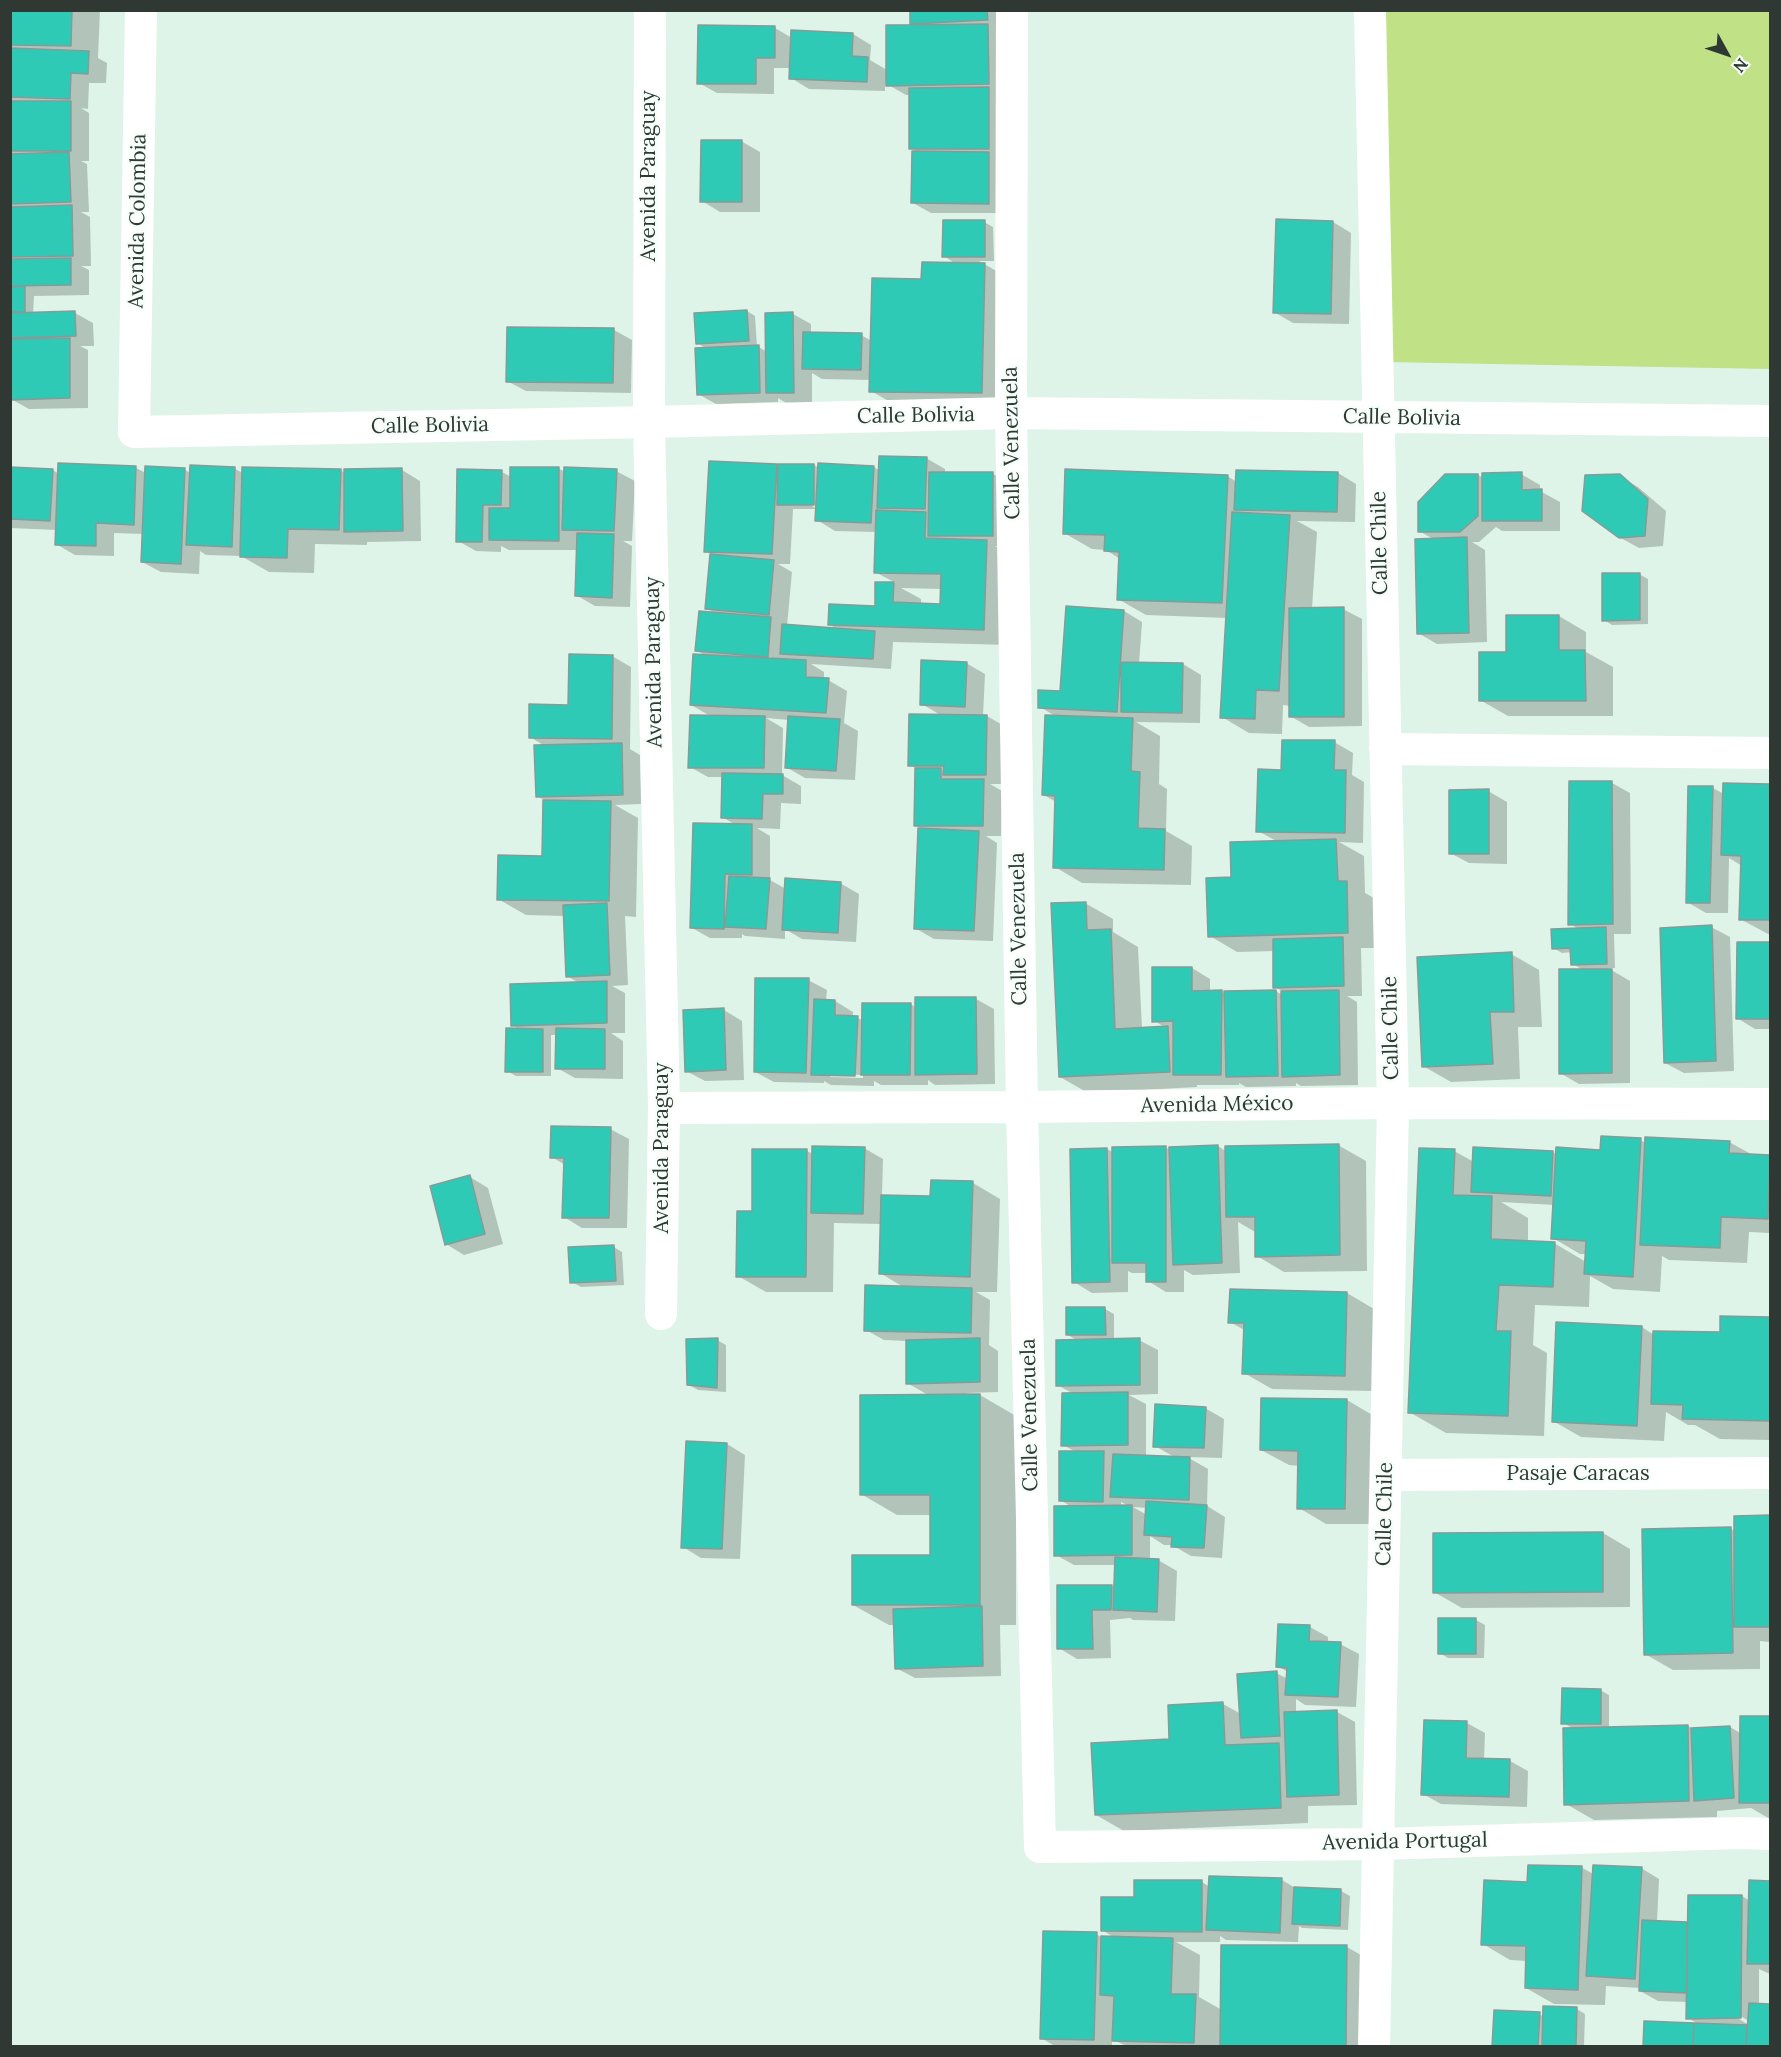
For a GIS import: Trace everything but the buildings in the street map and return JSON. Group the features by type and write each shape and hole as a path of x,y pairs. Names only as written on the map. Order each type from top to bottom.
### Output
{"street":[{"name":"Avenida Colombia","path":"134,432 141,10"},
{"name":"Avenida Paraguay","path":"650,10 649,422 664,1108 661,1314"},
{"name":"Calle Venezuela","path":"1012,10 1011,413 1022,1107 1040,1847"},
{"name":"Calle Chile","path":"1370,10 1393,1103 1374,2046"},
{"name":"Calle Bolivia","path":"134,432 1011,413 1770,421"},
{"path":"1385,748 1770,753"},
{"name":"Avenida México","path":"664,1108 1393,1103 1770,1104"},
{"name":"Pasaje Caracas","path":"1386,1475 1770,1473"},
{"name":"Avenida Portugal","path":"1040,1847 1378,1844 1770,1834"}],"green space":[{"path":"1379,11 1770,11 1770,369 1382,362"}]}
